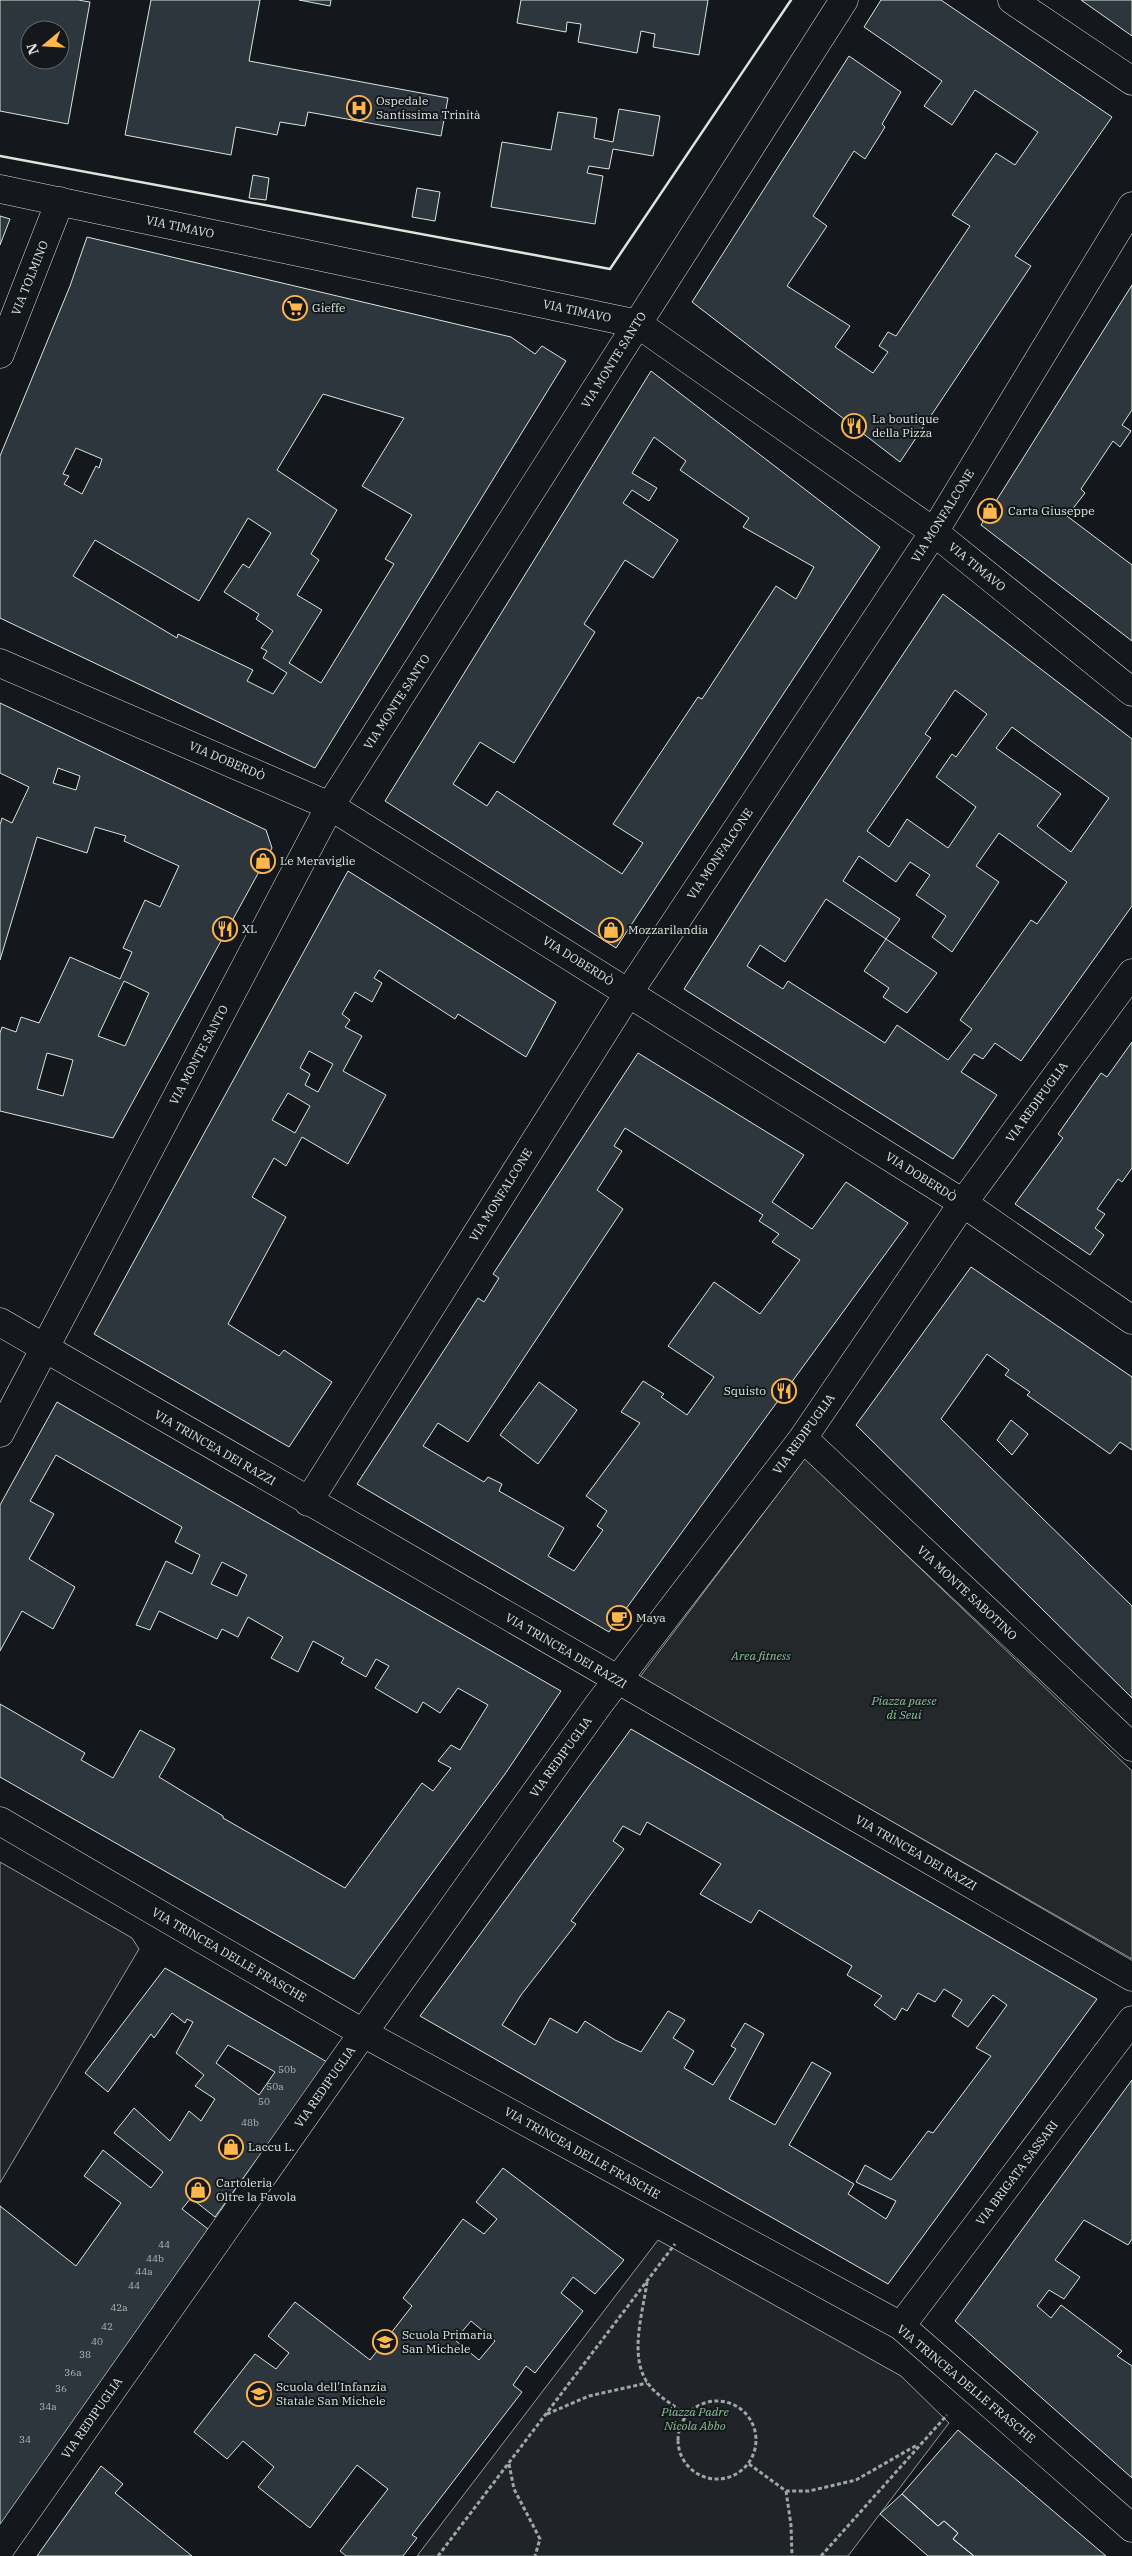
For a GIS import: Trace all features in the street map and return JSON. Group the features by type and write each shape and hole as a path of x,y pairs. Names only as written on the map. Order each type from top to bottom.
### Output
{"street":[{"name":"VIA MONTE SANTO","path":"0,1433 330,806 844,0"},
{"path":"1012,0 1132,81"},
{"name":"VIA TIMAVO","path":"0,190 60,201 638,324 934,532 1132,692"},
{"name":"VIA TOLMINO","path":"0,354 60,201"},
{"name":"VIA MONFALCONE","path":"308,1502 628,992 934,532 1132,206"},
{"name":"VIA DOBERDÒ","path":"0,663 330,806 963,1203 1130,1314"},
{"name":"VIA REDIPUGLIA","path":"0,2549 363,2033 617,1680 803,1438 963,1203 1132,973"},
{"name":"VIA TRINCEA DEI RAZZI","path":"0,1322 308,1502 1132,1977"},
{"name":"VIA MONTE SABOTINO","path":"803,1438 1132,1748"},
{"name":"VIA TRINCEA DELLE FRASCHE","path":"0,1822 363,2033 902,2326 1132,2528"},
{"name":"VIA BRIGATA SASSARI","path":"902,2326 1132,2020"}],"path":[{"path":"438,2556 647,2282 695,2215"},
{"path":"647,2282 638,2345 640,2366 647,2383 686,2415"},
{"path":"546,2414 590,2396 647,2383"},
{"path":"821,2556 972,2386"},
{"path":"709,2401 722,2401 736,2405 754,2425 756,2438 755,2452 749,2464 739,2473 726,2479 712,2480 693,2471 680,2455 677,2441 680,2427 686,2415 696,2406 709,2401"},
{"path":"749,2464 786,2490 809,2490 856,2480 920,2444"},
{"path":"508,2463 514,2489 540,2539 535,2556"},
{"path":"786,2490 792,2533 792,2556"}],"green space":[{"path":"0,1862 132,1938 139,1949 0,2183"},
{"name":"Piazza Padre Nicola Abbo","path":"658,2240 901,2376 949,2423 848,2556 417,2556"}],"shaded area":[{"name":"Piazza paese di Seui","path":"805,1458 1132,1771 1132,1959 640,1677"}],"building":[{"path":"0,0 78,0 90,2 68,124 0,111"},
{"path":"151,0 260,0 249,61 448,98 441,136 308,112 305,126 280,122 277,135 236,127 231,155 125,135"},
{"path":"299,0 331,0 330,6"},
{"path":"521,0 708,0 699,55 653,47 655,34 641,31 637,53 578,42 581,24 567,22 566,32 517,23"},
{"path":"881,0 941,0 1112,117 1015,256 1031,266 900,462 692,302 849,56 901,92 882,124 885,127 865,159 854,151 813,216 827,226 787,286 850,326 835,347 873,373 888,352 879,346 888,332 896,336 970,226 952,215 996,153 1015,165 1038,132 975,90 952,125 924,106 942,81 864,27"},
{"path":"1081,0 1132,0 1132,36"},
{"path":"619,109 660,116 653,156 613,149 609,169 589,166 587,173 603,176 595,224 491,207 502,142 551,150 558,112 597,118 594,138 613,142"},
{"path":"253,175 269,178 266,200 249,198"},
{"path":"417,188 440,192 435,221 412,217"},
{"path":"0,216 10,219 0,245"},
{"path":"87,237 511,337 535,354 542,346 566,361 315,768 0,618 0,456 70,286","holes":["323,394 404,418 362,486 412,515 385,559 394,564 321,683 289,663 322,610 297,595 319,560 311,554 337,510 277,470","76,448 102,459 99,468 96,466 82,494 64,484 69,476 63,474","248,518 271,533 249,568 243,564 224,592 259,614 256,619 273,631 261,648 267,651 263,658 287,673 273,694 247,681 253,670 178,634 177,638 73,576 95,540 199,601"]},
{"path":"1132,285 1132,410 1122,425 1131,431 1120,447 1113,441 1081,489 1085,493 1067,516 1132,565 1132,641 981,525"},
{"path":"651,371 880,547 616,948 385,801","holes":["654,437 686,461 680,470 749,518 743,527 814,567 796,599 776,586 702,699 698,697 613,824 643,843 622,874 497,791 487,806 453,784 480,742 514,763 595,632 584,624 625,560 653,578 678,540 623,503 632,490 649,501 657,488 632,473"]},
{"path":"943,594 1132,739 1132,906 1021,1061 995,1043 983,1059 974,1054 961,1072 997,1095 953,1159 684,989 767,859","holes":["955,690 987,714 956,757 952,754 936,777 976,807 948,848 907,819 889,847 867,831 931,738 925,734","1012,727 1109,798 1071,852 1037,826 1061,794 996,748","999,833 1067,882 1037,924 1031,920 960,1020 972,1029 948,1060 897,1025 885,1043 788,981 783,989 747,966 760,945 785,962 826,899 886,939 900,919 843,881 859,856 896,882 910,862 930,875 916,895 946,916 932,937 952,952 999,882 976,866"]},
{"path":"0,703 266,830 272,848 113,1138 0,1111 0,1033 2,1027 16,1032 21,1017 39,1023 70,957 120,979 132,952 123,948 145,900 160,907 179,866 124,841 126,836 95,827 87,853 37,837 0,960 0,825 2,818 12,823 29,787 0,773","holes":["58,768 80,776 76,790 53,783","124,981 149,993 125,1046 98,1036","47,1053 73,1060 63,1096 37,1089"]},
{"path":"348,871 556,1002 526,1057 458,1014 455,1019 379,970 374,978 382,983 372,1002 355,992 342,1014 350,1020 345,1027 362,1036 343,1071 386,1095 348,1164 302,1137 286,1166 274,1158 252,1197 286,1217 228,1324 279,1356 284,1350 332,1382 289,1447 94,1334","holes":["309,1051 333,1064 318,1092 305,1085 310,1074 300,1068","288,1093 310,1106 295,1133 272,1120"]},
{"path":"886,939 937,973 907,1013 883,997 889,988 864,971"},
{"path":"1132,1042 1132,1168 1122,1182 1118,1179 1097,1209 1105,1214 1095,1228 1104,1235 1090,1255 1015,1204 1063,1138 1058,1134 1101,1073 1107,1077"},
{"path":"638,1053 804,1155 772,1202 812,1229 846,1182 908,1223 609,1632 357,1484 478,1298 484,1302 499,1278 493,1274","holes":["625,1128 763,1215 759,1221 779,1234 772,1242 800,1260 760,1314 714,1282 668,1346 714,1377 687,1415 661,1397 664,1394 643,1381 621,1412 640,1423 586,1496 607,1511 597,1526 603,1530 574,1571 548,1556 564,1528 499,1491 502,1484 488,1477 484,1482 423,1446 438,1423 468,1442 623,1209 597,1190 622,1151 614,1146"]},
{"path":"971,1267 1132,1377 1132,1450 1120,1442 1110,1454 1027,1395 1030,1392 1005,1375 1009,1370 987,1354 941,1419 1132,1606 1132,1698 856,1425"},
{"path":"539,1382 577,1410 538,1464 500,1435"},
{"path":"57,1402 561,1691 505,1774 354,1979 0,1777 0,1704 85,1753 81,1760 113,1778 140,1730 175,1749 159,1777 223,1816 223,1818 345,1888 422,1783 433,1791 451,1768 438,1761 451,1745 460,1750 488,1705 458,1688 440,1713 423,1702 417,1713 375,1688 389,1666 376,1659 366,1677 341,1663 344,1658 313,1641 298,1672 271,1658 283,1637 248,1617 238,1637 222,1629 217,1639 159,1611 150,1630 136,1625 166,1561 192,1574 200,1555 175,1542 182,1527 56,1455 30,1501 54,1514 29,1559 75,1587 53,1629 22,1611 0,1651 0,1505","holes":["222,1562 247,1575 237,1596 211,1584"]},
{"path":"1011,1420 1028,1434 1012,1455 997,1440"},
{"path":"631,1729 1097,1999 888,2284 420,2016","holes":["647,1822 721,1864 700,1894 751,1923 759,1910 852,1966 847,1975 882,1996 874,2005 895,2020 902,2008 907,2011 918,1993 935,2002 944,1989 962,2000 952,2016 968,2027 993,1995 1007,2005 976,2048 991,2056 933,2133 928,2131 891,2180 865,2165 856,2182 896,2201 886,2219 848,2194 854,2184 789,2145 831,2073 812,2062 775,2125 729,2099 764,2034 745,2023 731,2046 736,2049 713,2085 684,2068 694,2051 673,2038 685,2020 668,2011 641,2052 615,2040 585,2021 577,2033 550,2018 535,2045 502,2025 521,1995 576,1924 571,1921 624,1849 613,1841 623,1826 640,1835"]},
{"path":"165,1968 327,2062 215,2217 191,2198 182,2209 208,2229 0,2526 0,2206 76,2266 121,2203 84,2176 103,2150 151,2188 163,2172 114,2133 134,2108 170,2141 189,2111 201,2121 215,2099 195,2086 204,2075 176,2053 193,2022 187,2019 185,2023 172,2013 154,2038 151,2034 108,2092 85,2073","holes":["228,2045 275,2072 259,2095 216,2063"]},
{"path":"1132,2080 1132,2239 1128,2245 1084,2220 1055,2260 1080,2277 1064,2299 1049,2290 1037,2306 1051,2318 1061,2305 1122,2351 1117,2356 1132,2366 1132,2478 955,2321"},
{"path":"503,2168 624,2260 595,2294 573,2277 561,2293 583,2311 535,2373 526,2366 513,2385 522,2392 412,2535 417,2538 403,2556 346,2556 340,2551 388,2489 357,2465 310,2528 258,2487 274,2467 243,2441 227,2459 194,2432 255,2354 276,2369 289,2353 268,2336 295,2302 370,2360 412,2306 403,2298 463,2219 484,2234 497,2219 476,2202","holes":["471,2321 495,2341 479,2360 455,2340"]},
{"path":"958,2430 1106,2556 974,2556 953,2539 958,2533 944,2521 938,2526 902,2494"},
{"path":"101,2466 123,2484 115,2493 192,2556 37,2556"},
{"path":"902,2494 938,2526 944,2521 958,2533 953,2539 974,2556 928,2556 880,2514"}],"wall":[{"path":"0,156 610,269 791,0"}],"place":[{"name":"Ospedale Santissima Trinità","path":"359,108"},
{"name":"Gieffe","path":"295,308"},
{"name":"La boutique della Pizza","path":"854,426"},
{"name":"Carta Giuseppe","path":"990,511"},
{"name":"Le Meraviglie","path":"263,861"},
{"name":"XL","path":"225,929"},
{"name":"Mozzarilandia","path":"611,930"},
{"name":"Squisto","path":"784,1391"},
{"name":"Maya","path":"619,1618"},
{"name":"Laccu L.","path":"231,2147"},
{"name":"Cartoleria Oltre la Favola","path":"198,2190"},
{"name":"Scuola Primaria San Michele","path":"385,2342"},
{"name":"Scuola dell'Infanzia Statale San Michele","path":"259,2394"}],"park label":[{"name":"Area fitness","path":"761,1656"}]}
